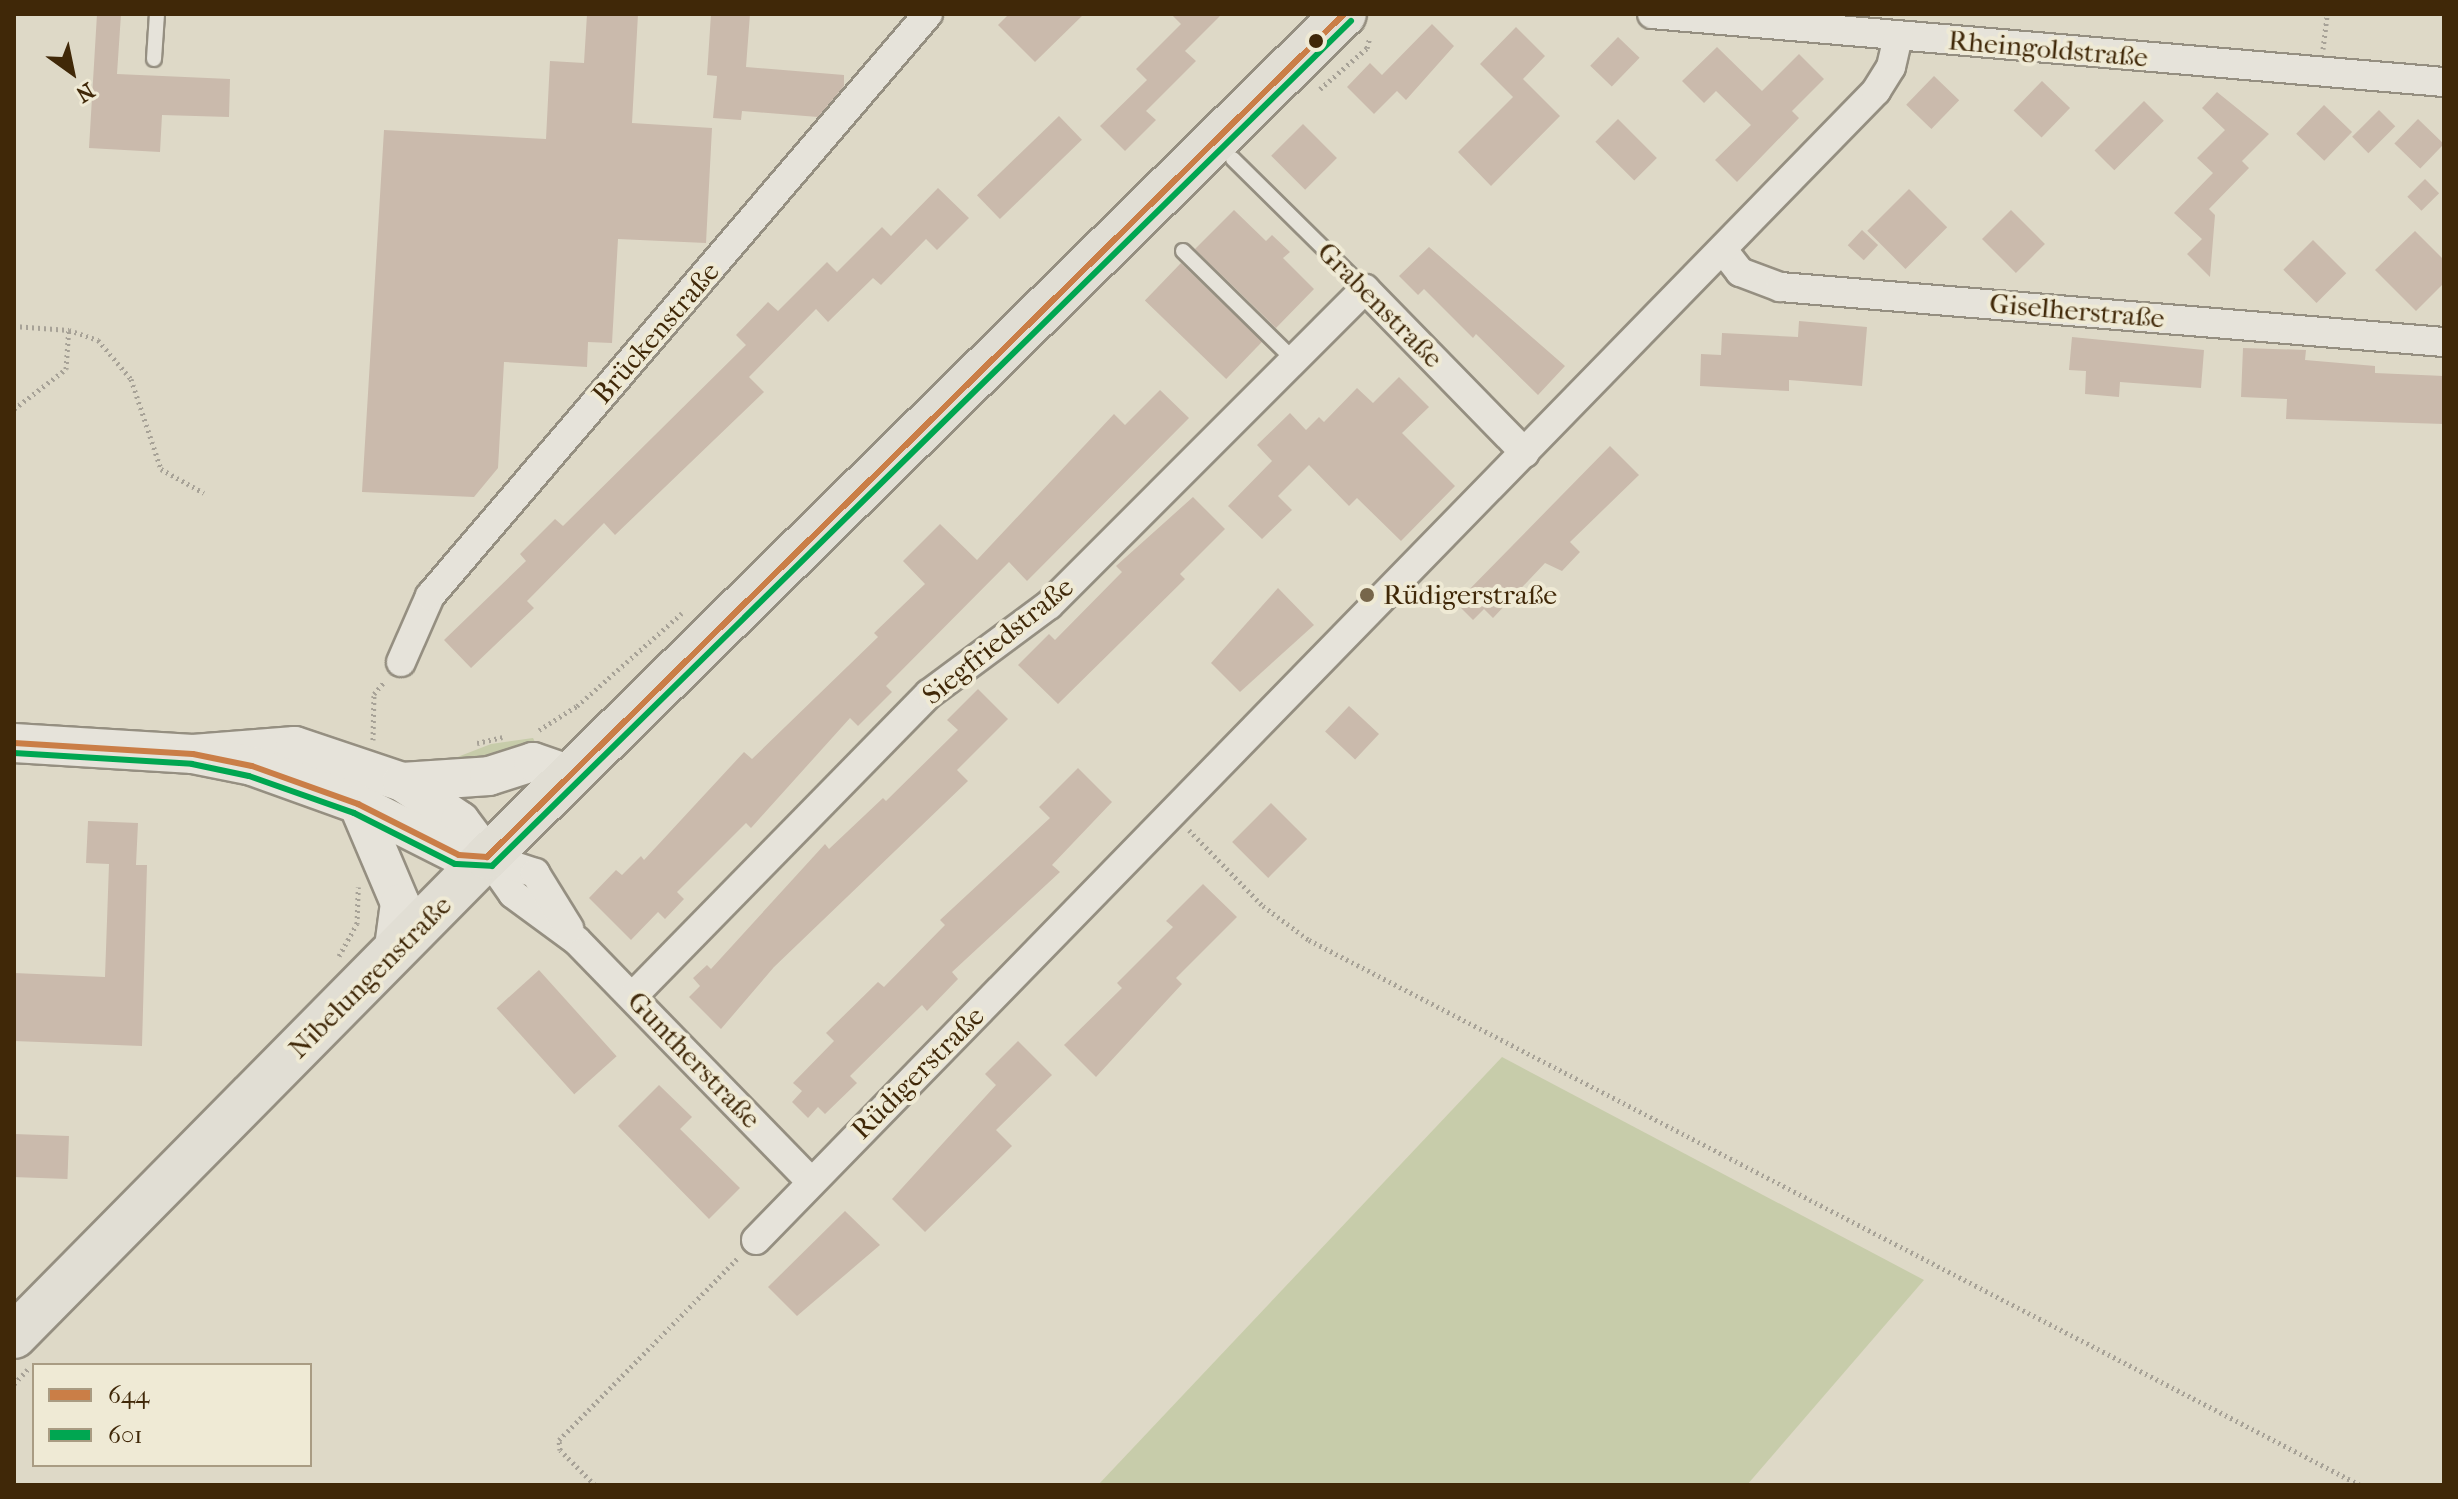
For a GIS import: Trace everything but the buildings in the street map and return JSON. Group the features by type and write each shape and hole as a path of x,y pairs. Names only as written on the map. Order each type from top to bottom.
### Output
{"main road":[{"name":"Nibelungenstraße","path":"14,1336 487,857 1344,14"},
{"path":"14,743 193,754 252,766 358,804 459,855 487,857"},
{"path":"193,754 295,746 402,782 475,834 487,857"},
{"path":"402,782 472,779 533,762 570,775"},
{"path":"358,804 400,903 393,955"}],"street":[{"name":"Brückenstraße","path":"401,662 430,596 928,14"},
{"name":"Rheingoldstraße","path":"1652,14 2444,82"},
{"name":"Rüdigerstraße","path":"756,1240 810,1181 1175,815 1876,91 1891,67 1898,36"},
{"name":"Giselherstraße","path":"1723,250 1740,272 1780,287 2444,342"},
{"name":"Siegfriedstraße","path":"633,996 929,694 1049,605 1365,289"},
{"name":"Grabenstraße","path":"1365,289 1525,453"},
{"name":"Guntherstraße","path":"487,857 513,894 577,941 810,1181"}],"lane":[{"path":"154,59 157,14"},
{"name":"Grabenstraße","path":"1233,159 1365,289"},
{"path":"1183,251 1294,360"}],"path":[{"path":"14,326 69,330 98,340 131,379 161,469 204,493"},
{"path":"14,409 66,369 69,330"},
{"path":"373,746 374,694 401,662"},
{"path":"1175,815 1263,906 1309,940 2360,1485"},
{"path":"595,1485 560,1450 559,1440 756,1240"}],"green space":[{"path":"533,738 535,742 507,757 442,763 491,744"},
{"path":"1502,1057 1924,1280 1747,1485 1098,1485"}],"transit line":[{"name":"644","path":"14,743 193,754 252,766 358,804 459,855 487,857 1344,14"},
{"name":"601","path":"14,753 192,764 249,776 354,813 455,864 492,866 1351,21"}],"place":[{"name":"Rüdigerstraße","path":"1367,595"}]}
